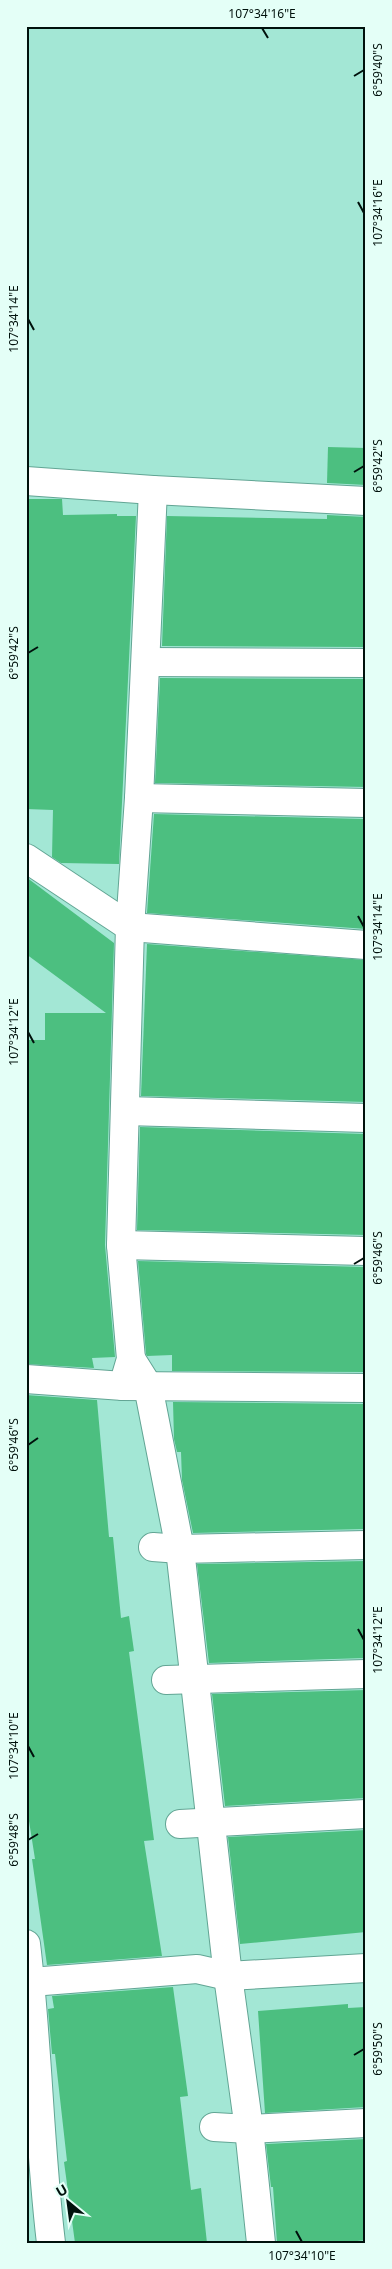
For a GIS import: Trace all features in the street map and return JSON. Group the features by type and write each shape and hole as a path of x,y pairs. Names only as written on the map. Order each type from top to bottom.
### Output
{"street":[{"path":"26,481 366,502"},
{"path":"153,490 139,798 130,927 121,1245 135,1386 180,1549 228,1976 249,2129 261,2243"},
{"path":"146,662 366,663"},
{"path":"139,798 366,803"},
{"path":"26,858 130,927 366,946"},
{"path":"126,1111 366,1118"},
{"path":"121,1245 366,1251"},
{"path":"26,1379 135,1386 366,1388"},
{"path":"153,1547 180,1549 366,1545"},
{"path":"166,1680 366,1674"},
{"path":"180,1824 366,1814"},
{"path":"26,1944 31,1982 42,2168 51,2243"},
{"path":"31,1982 198,1969 228,1976 366,1968"},
{"path":"214,2127 249,2129 366,2123"}],"building":[{"path":"328,447 366,448 366,485 327,483"},
{"path":"26,499 62,499 63,515 117,514 117,516 136,516 119,864 61,863 52,857 53,810 26,809"},
{"path":"327,515 366,517 366,647 162,646 167,516 327,519"},
{"path":"160,678 366,679 366,787 155,783"},
{"path":"154,814 366,819 366,929 147,913"},
{"path":"26,877 114,943 105,1245 115,1357 92,1358 94,1368 26,1364 26,1040 45,1040 45,1013 106,1013 26,954"},
{"path":"147,944 366,960 366,1102 141,1096"},
{"path":"140,1127 366,1134 366,1235 137,1230"},
{"path":"138,1261 366,1267 366,1372 172,1371 172,1355 147,1356 146,1354"},
{"path":"26,1395 97,1400 109,1537 113,1537 121,1618 129,1616 134,1651 129,1652 154,1840 144,1841 162,1956 47,1965 32,1859 35,1859 26,1802"},
{"path":"173,1402 366,1404 366,1529 193,1533 182,1480 181,1452 177,1452 174,1439"},
{"path":"366,1561 366,1658 209,1663 197,1564"},
{"path":"366,1690 366,1798 225,1806 212,1694"},
{"path":"366,1830 366,1932 240,1944 228,1837"},
{"path":"173,1987 188,2096 180,2097 191,2190 201,2188 207,2243 75,2243 64,2162 67,2161 55,2054 52,2054 48,2009 54,2008 52,1996"},
{"path":"348,2004 348,2008 366,2007 366,2107 265,2113 258,2011"},
{"path":"366,2139 366,2240 340,2243 277,2243 273,2187 271,2187 266,2144"}]}
